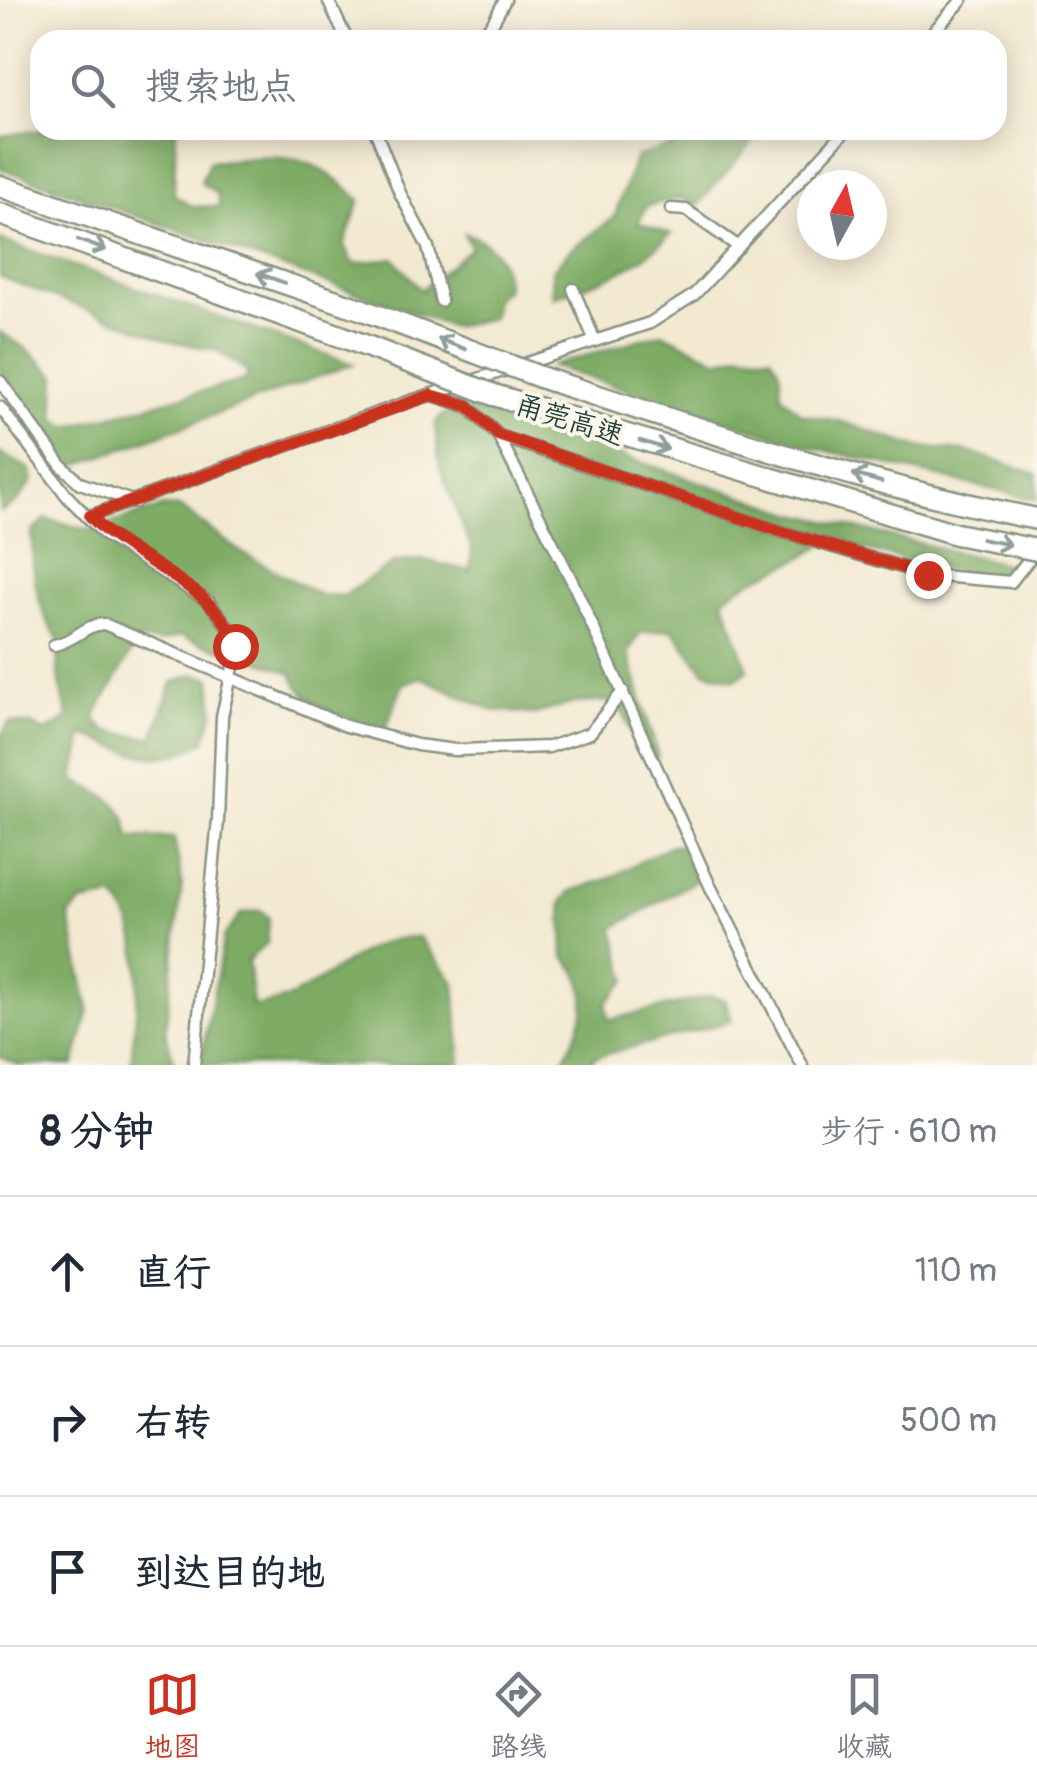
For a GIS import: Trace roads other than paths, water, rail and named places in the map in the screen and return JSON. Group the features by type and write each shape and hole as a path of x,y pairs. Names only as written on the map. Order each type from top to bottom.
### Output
{"highway":[{"name":"甬莞高速","path":"0,186 363,310 540,377 724,437 961,504 1037,519"},
{"name":"甬莞高速","path":"0,214 494,395 956,534 1037,550"}],"street":[{"path":"328,0 342,30"},
{"path":"486,30 505,0"},
{"path":"935,30 962,0"},
{"path":"379,140 428,247 441,302"},
{"path":"90,516 650,322 694,295 837,140"},
{"path":"672,209 686,210 739,248"},
{"path":"573,289 595,341"},
{"path":"0,381 62,465 80,483 136,503"},
{"path":"431,395 468,406 498,435 623,691 711,888 802,1065"},
{"path":"0,407 66,496 106,536 209,602 226,621 235,646 222,716 218,820 194,1065"},
{"path":"498,435 780,531 928,575 1011,582 1037,550"},
{"path":"54,645 70,643 94,624 104,624 231,674 346,726 417,745 455,750 549,747 576,739 600,723 623,691"}]}
